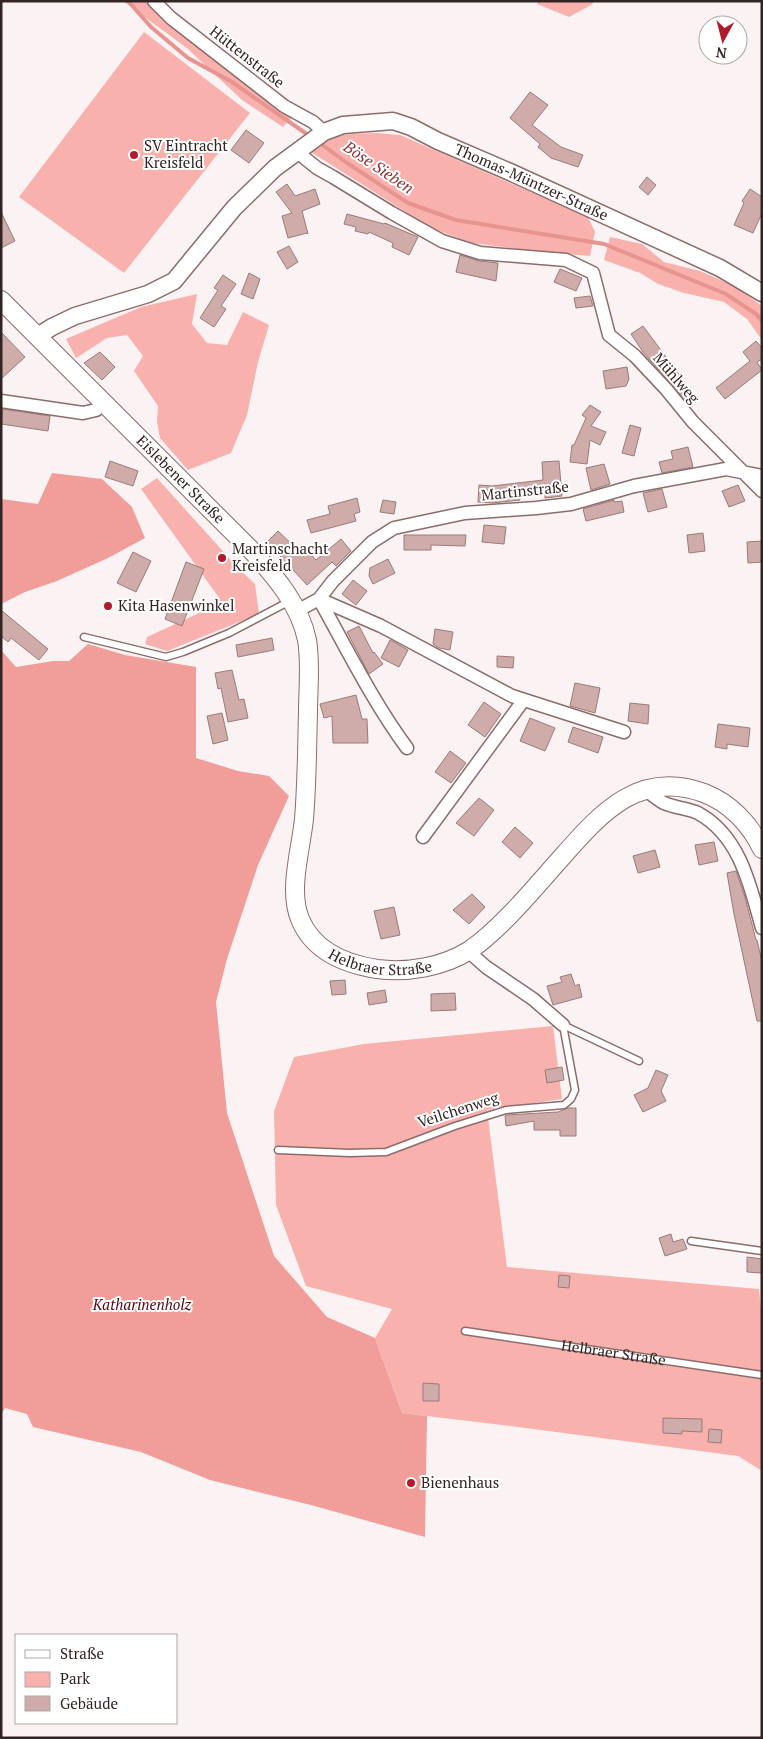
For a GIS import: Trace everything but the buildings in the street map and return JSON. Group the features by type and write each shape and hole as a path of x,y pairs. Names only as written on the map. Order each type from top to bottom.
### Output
{"main road":[{"name":"Eislebener Straße","path":"4,308 38,336 252,551 274,576 294,606 307,641 309,686"},
{"name":"Helbraer Straße","path":"309,686 305,801 296,904 303,925 314,941 329,954 351,963 377,969 401,970 426,967 456,958 492,931 598,818 621,801 646,790 662,786 678,786 714,797 737,814 746,824 762,849"}],"street":[{"name":"Hüttenstraße","path":"154,1 171,18 276,101 313,122 311,141"},
{"name":"Thomas-Müntzer-Straße","path":"38,336 76,316 148,294 174,281 234,208 275,168 311,141 343,125 366,122 393,121 411,127 438,141 720,268 762,293"},
{"name":"Mühlweg","path":"311,141 317,168 392,213 442,240 480,252 566,260 593,273 609,335 635,356 666,389 693,422 762,491"},
{"path":"1,401 83,413 96,410 104,403"},
{"name":"Martinstraße","path":"294,606 319,600 333,581 372,542 394,528 465,513 571,504 634,486 726,469 762,476"},
{"path":"319,600 380,626 482,682 523,701 624,732"},
{"path":"319,600 391,726 408,748"},
{"path":"423,837 523,701"},
{"path":"646,790 664,803 696,812 715,824 733,846 746,873 762,928"},
{"path":"468,950 486,967 533,999 563,1025"}],"lane":[{"path":"84,637 166,657 294,606"},
{"path":"563,1025 639,1061"},
{"name":"Veilchenweg","path":"278,1150 350,1154 386,1152 455,1126 506,1110 564,1105 572,1099 575,1090 563,1025"},
{"path":"691,1241 762,1251"},
{"name":"Helbraer Straße","path":"465,1331 762,1375"}],"green space":[{"path":"123,1 146,1 178,30 292,117 283,127 242,100 188,49"},
{"path":"537,1 595,1 569,17 537,4"},
{"name":"SV Eintracht Kreisfeld","path":"144,32 250,113 124,273 19,197"},
{"path":"376,133 400,135 588,217 595,232 590,256 472,243 431,228 311,152 334,137"},
{"path":"610,237 642,244 664,262 700,271 734,286 762,306 762,340 747,319 724,302 684,293 658,284 640,273 604,260"},
{"path":"197,294 192,324 207,343 227,345 243,312 269,325 258,362 247,415 231,453 188,470 160,438 157,422 158,406 134,371 143,356 127,335 107,338 76,358 66,339 141,307"},
{"path":"52,473 102,479 132,507 145,538 108,558 57,581 25,592 1,604 1,499 38,504"},
{"path":"157,478 238,568 255,584 259,614 167,651 145,644 147,637 197,614 220,599 141,489"},
{"name":"Katharinenholz","path":"88,644 125,655 196,667 196,758 238,771 269,776 289,796 258,865 227,959 216,1002 227,1113 274,1256 327,1317 375,1338 402,1413 427,1416 425,1537 311,1505 210,1480 141,1452 33,1427 27,1414 5,1408 1,1415 1,650 16,667 53,661 69,661"},
{"path":"553,1026 562,1099 487,1110 507,1267 759,1289 762,1320 762,1471 738,1456 402,1413 375,1338 392,1309 306,1286 276,1205 274,1111 294,1057 364,1044"}],"waterway":[{"name":"Böse Sieben","path":"128,1 151,27 188,58 232,82 311,137"},
{"name":"Böse Sieben","path":"317,141 408,203 456,220 604,244 726,294 756,314 762,321"}],"place":[{"name":"SV Eintracht Kreisfeld","path":"134,155"},
{"name":"Martinschacht Kreisfeld","path":"222,558"},
{"name":"Kita Hasenwinkel","path":"108,606"},
{"name":"Bienenhaus","path":"411,1483"}]}
